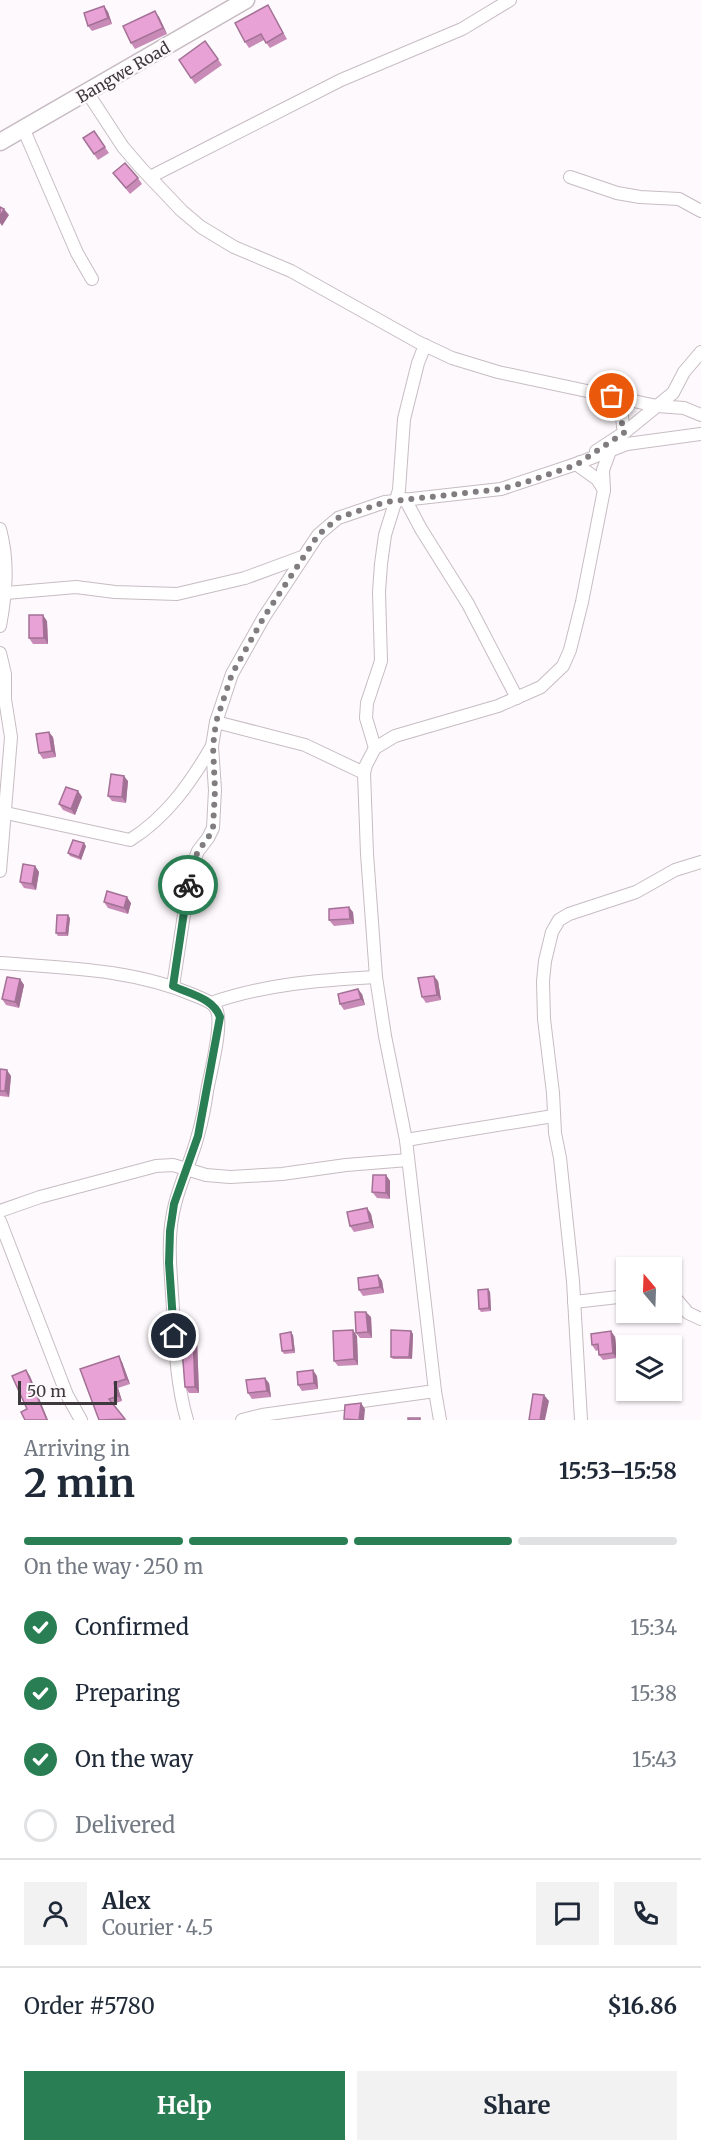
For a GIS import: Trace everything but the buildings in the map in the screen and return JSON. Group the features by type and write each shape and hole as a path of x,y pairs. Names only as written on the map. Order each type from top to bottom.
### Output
{"street":[{"name":"Bangwe Road","path":"0,142 246,0"},
{"path":"150,177 341,80 462,29 510,0"},
{"path":"87,92 123,147 150,177 201,227 234,247 291,271 452,358 498,372 657,406 684,408 701,415"},
{"path":"23,128 77,253 92,279"},
{"path":"570,177 617,193 679,199 701,211"},
{"path":"375,748 366,718 367,703 381,661 381,573 385,535 399,500 404,419 425,345"},
{"path":"576,465 625,432 673,393 684,372 701,352"},
{"path":"612,396 622,416 622,427 625,432"},
{"path":"173,986 191,869 198,851 213,828 215,790 213,746 216,722 232,674 264,617 318,535 338,518 399,500 501,489 576,465 627,444 701,434"},
{"path":"440,1420 415,1235 406,1140 389,1058 376,977 364,773 375,748 394,736 518,698 541,687 563,666 570,650 582,602 604,490 603,471 610,451"},
{"path":"576,465 597,479 604,490"},
{"path":"399,500 421,529 468,604 518,698"},
{"path":"0,529 5,552 6,593 0,626"},
{"path":"6,593 76,587 115,592 177,594 245,578 303,557"},
{"path":"0,653 5,674 5,699 11,737 0,871"},
{"path":"216,722 306,745 364,773"},
{"path":"6,813 130,840 169,807 190,783 213,746"},
{"path":"581,1420 574,1302 544,1019 543,981 546,953 552,932 559,920 569,914 636,892 675,870 701,862"},
{"path":"0,963 126,975 173,986 217,1008 220,1017 218,1034 198,1136 174,1204 169,1263 174,1336 182,1403 187,1420"},
{"path":"211,1003 241,992 279,985 376,977"},
{"path":"406,1140 553,1116"},
{"path":"0,1211 40,1197 156,1166 173,1165 206,1175 230,1177 282,1174 346,1165 408,1160"},
{"path":"0,1221 67,1395 81,1420"},
{"path":"574,1302 616,1297"},
{"path":"682,1305 688,1312 701,1319"},
{"path":"242,1420 262,1415 435,1391"}],"way so far":[{"path":"188,885 198,851 213,828 215,790 213,746 216,722 232,674 264,617 318,535 338,518 385,502 501,489 576,465 625,432 622,427 622,416 612,396"}],"route":[{"path":"174,1336 169,1263 170,1231 174,1204 198,1136 220,1017 217,1008 211,1003 173,986 188,885"}]}
